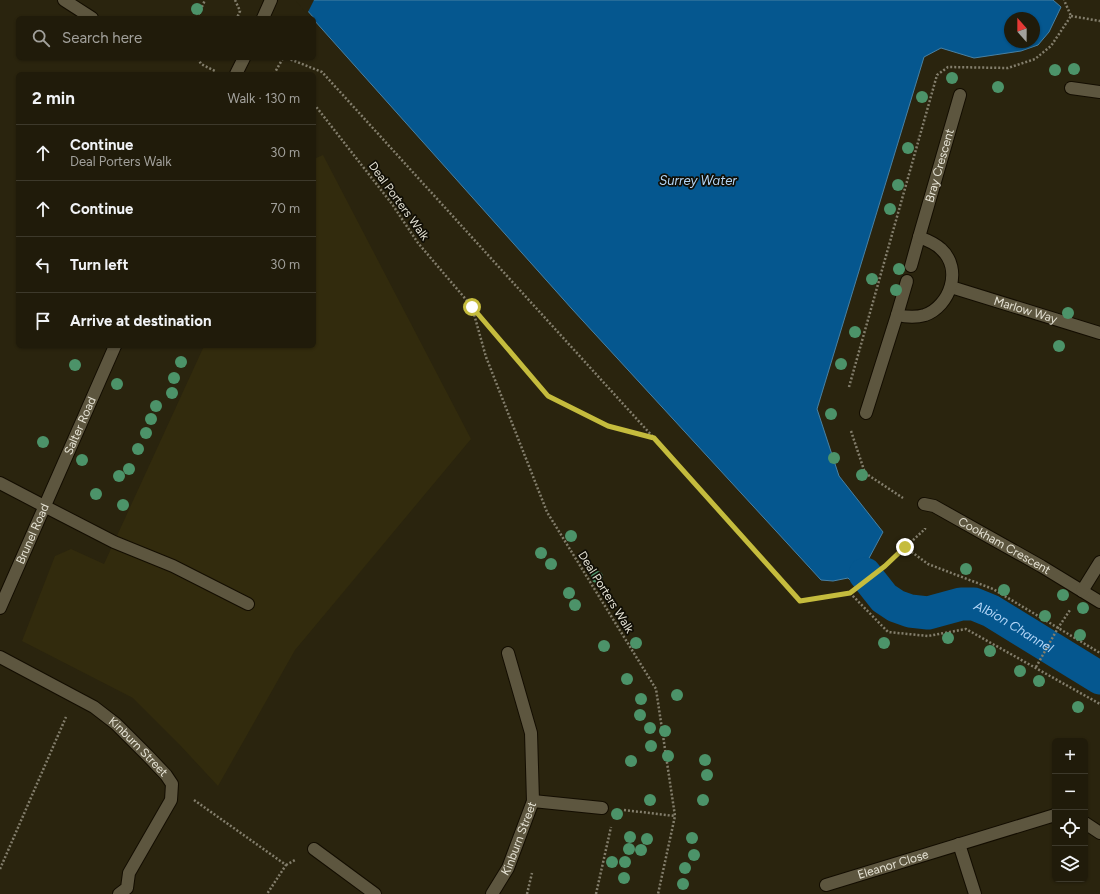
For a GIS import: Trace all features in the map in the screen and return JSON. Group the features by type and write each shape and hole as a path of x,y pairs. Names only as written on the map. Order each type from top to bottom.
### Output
{"street":[{"path":"64,0 89,16"},
{"path":"264,16 271,0"},
{"path":"237,72 243,60"},
{"path":"1071,88 1100,92"},
{"name":"Bray Crescent","path":"911,266 960,95"},
{"path":"897,315 911,317 925,315 937,308 951,287 952,274 950,262 942,250 932,242 919,237"},
{"path":"866,413 907,281"},
{"name":"Marlow Way","path":"951,287 1100,333"},
{"name":"Salter Road","path":"44,506 114,348"},
{"name":"Brunel Road","path":"0,483 44,506 0,608"},
{"name":"Cookham Crescent","path":"924,504 934,506 1041,566 1100,602"},
{"path":"44,506 114,542 173,566 248,604"},
{"path":"1082,591 1100,562"},
{"path":"508,653 531,733 533,800"},
{"name":"Kinburn Street","path":"0,657 94,707 116,724 166,775 172,784 171,800 129,873 128,892"},
{"name":"Kinburn Street","path":"492,894 508,868 533,800 602,808"},
{"name":"Eleanor Close","path":"826,891 959,844 1052,816"},
{"path":"1088,825 1100,833"},
{"path":"959,844 975,894"},
{"path":"314,849 375,894"}],"path":[{"path":"198,16 205,0"},
{"path":"235,0 240,11 237,16"},
{"path":"1064,0 1071,16"},
{"path":"1071,16 1100,21"},
{"path":"847,392 937,76 948,67 1008,68 1035,59 1051,46 1071,16"},
{"path":"199,60 201,64 220,72"},
{"path":"275,72 282,60"},
{"path":"293,60 322,72 800,601 850,593 885,566 926,529 922,523"},
{"name":"Deal Porters Walk","path":"316,107 392,204 418,244 548,396 608,426 654,438"},
{"name":"Deal Porters Walk","path":"472,307 486,357 547,512 656,689 675,816 658,894"},
{"path":"850,428 865,472 905,499"},
{"path":"905,547 928,564 993,589 1100,653"},
{"path":"850,593 888,632 928,636 966,629 1100,704"},
{"path":"1036,668 1058,628"},
{"path":"0,869 75,696"},
{"path":"172,784 286,865 268,894"},
{"path":"623,810 675,816"},
{"path":"596,894 612,825"}],"shaded area":[{"path":"323,155 471,439 295,650 218,786 133,698 22,641 55,556 71,549 104,564 203,348 316,348 316,158"}],"water":[{"name":"Surrey Water","path":"298,0 1053,0 1061,7 1049,32 1040,43 1040,12 1004,12 1004,48 1030,48 1021,51 974,58 941,48 924,57 817,409 839,476 883,532 868,560 873,565 853,583 848,578 833,581 821,580 572,309 316,22 316,16 312,16"}],"pier":[{"path":"296,0 314,0 307,14"}],"waterway":[{"name":"Albion Channel","path":"865,574 884,598 896,606 910,611 928,613 961,604 974,604 991,611 1100,678"}],"route":[{"path":"472,307 548,396 608,426 654,438 800,601 850,593 885,566 905,547"}]}
